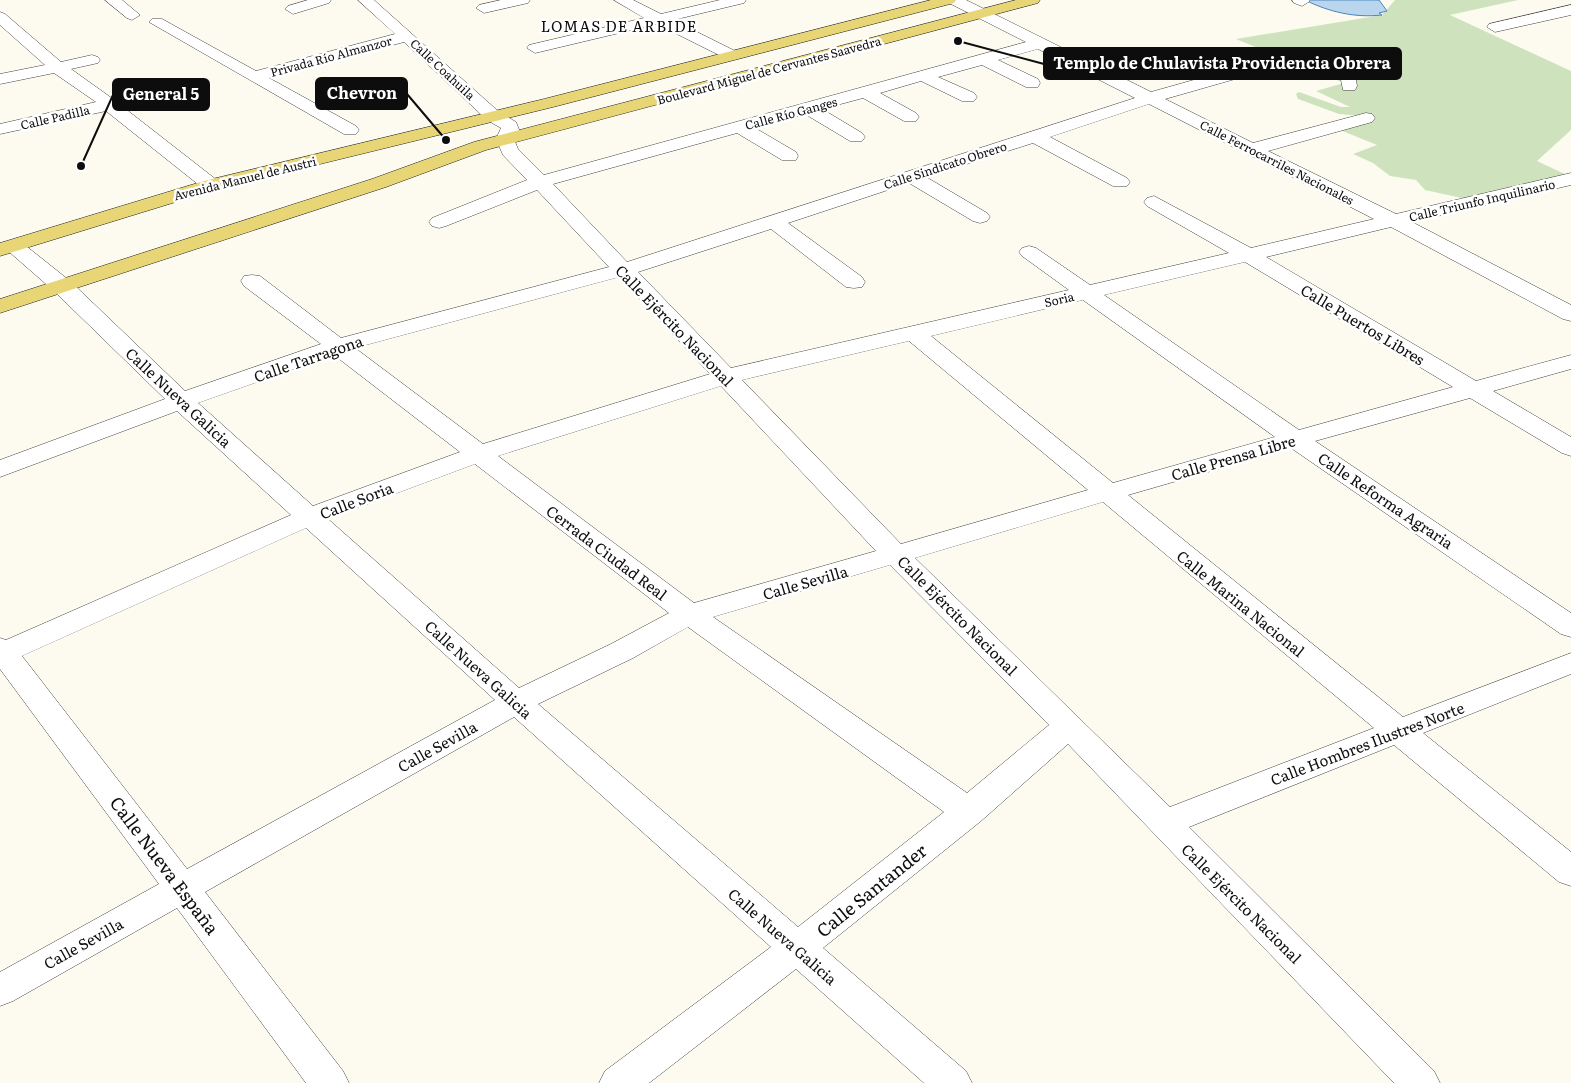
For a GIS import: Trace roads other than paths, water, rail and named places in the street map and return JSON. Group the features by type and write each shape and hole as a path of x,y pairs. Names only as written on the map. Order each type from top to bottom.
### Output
{"main road":[{"name":"Boulevard Miguel de Cervantes Saavedra","path":"493,116 950,0"},
{"name":"Boulevard Miguel de Cervantes Saavedra","path":"0,306 505,140 1033,0"},
{"name":"Avenida Manuel de Austri","path":"7,248 211,185 493,116"}],"street":[{"path":"112,0 132,15"},
{"path":"308,16 287,6 324,0"},
{"name":"Calle Coahuila","path":"365,0 493,116 512,129 505,140"},
{"path":"484,8 523,0"},
{"path":"622,0 731,55"},
{"path":"646,0 750,51"},
{"path":"535,48 739,0"},
{"name":"Calle Ferrocarriles Nacionales","path":"954,0 1253,149 1571,314"},
{"path":"1495,27 1571,10"},
{"path":"0,17 57,67 211,185"},
{"name":"Privada Río Almanzor","path":"158,22 350,130"},
{"name":"Privada Río Almanzor","path":"260,79 409,38"},
{"name":"Calle Río Ganges","path":"438,222 540,182 1041,43"},
{"name":"Calle Sindicato Obrero","path":"622,270 1151,98 1297,56 1310,57 1336,64 1349,79 1349,86"},
{"path":"0,79 92,60"},
{"path":"983,60 1032,83"},
{"path":"923,76 968,97"},
{"path":"866,92 910,117"},
{"name":"Calle Padilla","path":"0,129 158,94"},
{"path":"808,108 856,137"},
{"path":"1253,149 1366,118"},
{"path":"740,126 789,156"},
{"path":"1034,136 1120,182"},
{"name":"Calle Ejército Nacional","path":"505,140 510,151 622,270 896,555 1069,726 1420,1083"},
{"path":"910,176 980,217"},
{"name":"Calle Triunfo Inquilinario","path":"1394,221 1571,179"},
{"name":"Calle Puertos Libres","path":"1154,202 1247,254 1571,448"},
{"path":"772,220 854,282"},
{"name":"Soria","path":"725,377 1394,221"},
{"name":"Calle Nueva Galicia","path":"7,248 62,286 181,401 309,517 516,702 952,1083"},
{"name":"Calle Reforma Agraria","path":"1029,252 1296,440 1571,627"},
{"name":"Calle Tarragona","path":"0,469 181,401 338,346 410,325 622,270"},
{"name":"Cerrada Ciudad Real","path":"252,281 689,614 969,812"},
{"name":"Calle Marina Nacional","path":"912,332 1106,493 1571,872"},
{"name":"Calle Prensa Libre","path":"896,555 1106,493 1571,362"},
{"name":"Calle Soria","path":"1,652 309,517 478,454 725,377"},
{"name":"Calle Sevilla","path":"0,990 516,702 622,651 689,614 896,555"},
{"name":"Calle Nueva España","path":"1,652 329,1083"},
{"name":"Calle Hombres Ilustres Norte","path":"1164,824 1571,663"},
{"name":"Calle Santander","path":"619,1083 798,949 969,812 1069,726"}],"water":[{"path":"1305,0 1379,0 1387,11 1379,13 1382,15 1352,15 1323,8"}],"place":[{"name":"Templo de Chulavista Providencia Obrera","path":"958,41"},
{"name":"Chevron","path":"446,140"},
{"name":"General 5","path":"81,166"}],"district":[{"name":"LOMAS DE ARBIDE","path":"619,25"}]}
